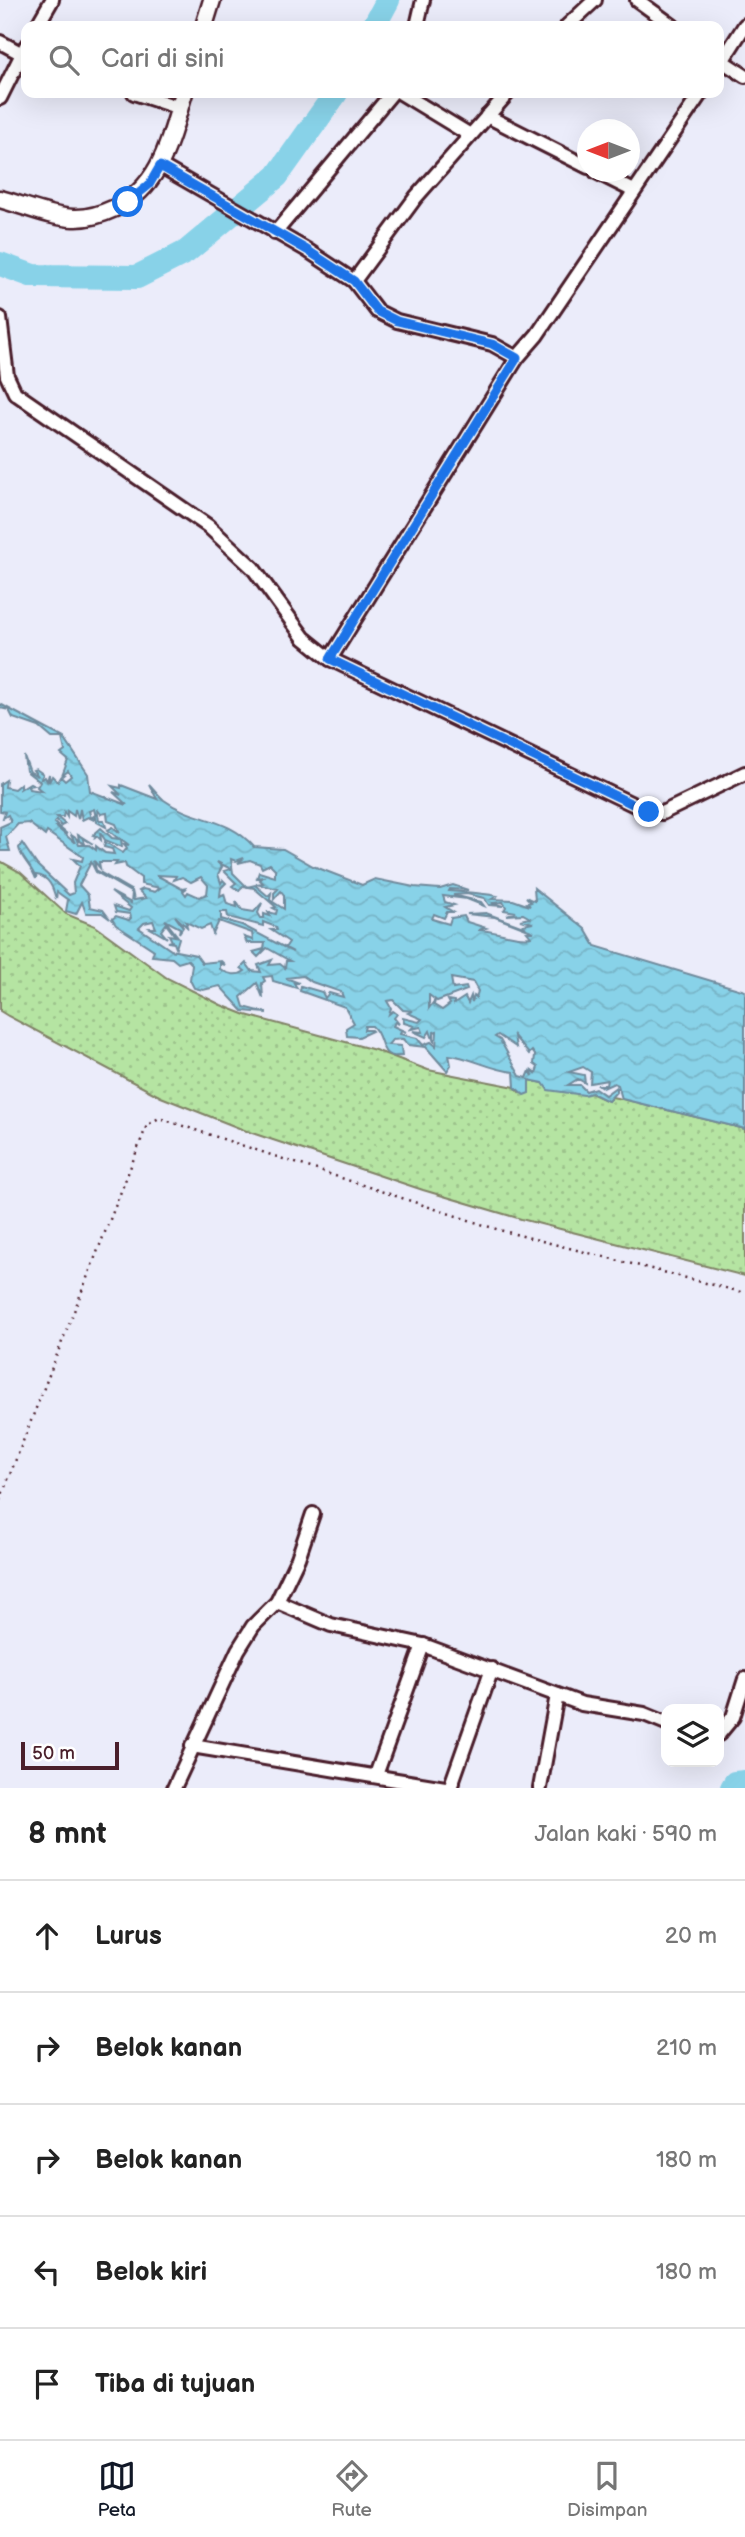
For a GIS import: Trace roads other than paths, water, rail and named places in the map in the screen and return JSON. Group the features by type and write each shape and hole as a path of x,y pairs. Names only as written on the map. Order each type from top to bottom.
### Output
{"street":[{"path":"40,21 52,0"},
{"path":"206,21 212,0"},
{"path":"418,21 423,0"},
{"path":"572,21 595,0"},
{"path":"637,0 666,21"},
{"path":"724,56 745,25"},
{"path":"0,42 21,50"},
{"path":"0,98 21,59"},
{"path":"724,64 745,76"},
{"path":"0,199 73,218 100,215 128,202 149,185 160,166 182,101 164,98"},
{"path":"275,233 388,98"},
{"path":"409,98 470,135"},
{"path":"354,281 416,197 503,98"},
{"path":"330,659 517,358 537,335 698,98"},
{"path":"487,116 577,162"},
{"path":"160,166 354,281 377,311 397,321 492,344 517,358"},
{"path":"616,182 634,191"},
{"path":"0,318 7,376 15,393 208,526 253,568 304,638 330,659 649,812 662,813 745,773"},
{"path":"174,1788 238,1650 253,1626 277,1602 298,1558 313,1514"},
{"path":"277,1602 331,1625 423,1645 582,1704 644,1714 661,1721"},
{"path":"376,1775 423,1645"},
{"path":"450,1788 492,1669"},
{"path":"724,1728 733,1717 745,1679"},
{"path":"540,1788 557,1695"},
{"path":"192,1746 445,1788"}],"water":[{"path":"0,704 64,738 88,774 90,791 127,805 113,792 121,795 112,786 121,788 121,785 157,799 149,784 175,807 222,824 244,837 254,847 283,849 313,866 362,885 375,879 440,889 453,885 468,890 449,891 492,895 497,896 492,899 513,900 530,906 527,903 531,902 526,897 535,901 534,888 585,929 595,946 745,991 745,1129 622,1099 618,1085 614,1083 603,1088 599,1085 606,1085 607,1080 590,1083 591,1072 583,1067 569,1072 584,1075 585,1083 578,1079 568,1085 580,1085 586,1091 595,1088 605,1095 616,1087 616,1092 608,1101 592,1093 584,1095 548,1090 543,1083 529,1080 529,1093 524,1095 515,1087 514,1072 449,1055 451,1065 447,1071 426,1047 408,1045 403,1039 392,1040 388,1045 401,1046 402,1056 388,1054 372,1026 365,1026 364,1030 372,1031 359,1037 347,1036 346,1028 354,1023 345,1007 300,991 301,986 322,992 325,998 329,993 343,997 341,992 303,976 286,978 299,983 294,983 297,988 273,981 272,976 263,977 263,998 257,983 241,997 244,1007 267,1013 243,1011 220,986 203,990 194,988 190,980 192,964 188,960 178,963 172,958 152,956 154,950 116,925 112,919 116,916 129,920 131,918 130,914 116,912 114,906 129,911 131,908 111,892 131,903 132,893 96,872 91,862 79,885 88,895 90,907 103,910 110,919 102,913 86,913 82,902 76,914 66,911 68,900 57,892 56,899 47,880 36,875 36,879 20,852 22,843 37,865 69,895 74,893 73,883 80,866 73,859 82,861 83,857 47,832 45,836 29,823 18,824 6,837 10,851 0,851 0,827 11,822 8,815 3,818 5,812 0,811 0,784 6,780 5,787 14,789 20,784 20,789 30,783 34,785 28,786 29,789 42,791 37,787 40,782 26,771 24,756 30,772 38,776 33,770 36,769 43,774 41,779 45,777 47,781 49,774 49,782 52,776 58,782 61,777 65,781 71,776 68,771 62,776 68,760 61,754 65,751 62,738 52,738 39,727 13,718 9,710 0,708","holes":["75,809 78,819 80,809 82,820 88,817 94,820 95,815 91,818 89,811 94,809 97,822 106,827 104,820 99,820 97,809 101,814 107,813 108,821 116,824 120,833 113,827 108,830 119,839 112,838 101,828 93,835 96,836 94,839 97,836 101,840 100,832 105,840 122,847 121,839 129,845 124,844 127,848 123,853 105,842 104,847 112,849 114,854 105,853 96,846 96,850 89,845 79,845 77,840 85,844 82,838 78,835 79,840 71,835 75,843 55,826 67,834 54,823 56,820 61,826 65,824 57,817 63,817 64,812 67,817 67,811 74,816","244,858 238,863 250,860 260,864 262,868 270,864 275,869 275,877 259,872 257,878 263,877 260,880 263,883 256,884 278,889 274,893 274,899 281,891 284,895 284,909 270,900 271,893 268,896 255,885 248,887 254,888 276,907 273,908 277,910 276,914 268,912 270,916 264,914 264,918 261,918 258,913 262,903 254,912 242,910 236,901 237,907 227,904 224,894 220,896 221,888 226,883 223,880 221,883 218,874 222,867 217,862 231,869 224,871 236,883 232,886 239,891 247,886 233,873 231,859 236,861","94,861 100,868 99,862 117,862 115,865 125,863 126,867 141,878 141,884 160,888 155,892 143,889 139,891 146,898 134,900 132,891 96,870","156,875 176,876 174,880 182,877 191,882 201,877 208,885 207,894 199,897 188,892 186,895 183,891 187,888 182,889","467,894 484,898 489,905 503,906 492,903 503,902 506,907 504,910 516,912 507,915 523,914 530,918 520,920 533,923 523,925 526,928 486,913 467,914 495,917 534,932 527,932 531,937 518,937 478,930 486,928 467,922 464,916 451,918 449,924 432,919 434,914 444,918 447,912 453,912 445,907 454,905 445,902 443,896 467,899 484,906 481,902 453,895","221,912 227,912 228,917 263,926 263,922 276,927 277,930 271,930 289,942 285,948 242,925 221,919","175,916 187,927 186,922 201,929 210,925 213,934 219,921 252,933 253,940 244,937 247,943 265,943 264,949 253,952 258,957 267,948 290,961 286,961 285,968 280,964 269,965 272,960 258,965 261,972 252,971 246,963 241,968 245,971 232,974 220,969 220,963 225,965 221,961 202,963 196,955 171,950 139,928 144,923 153,921 156,928 150,928 167,938 161,931 166,924 175,936 169,935 172,941 168,942 174,943 176,948 179,938 165,920 180,928 179,933 183,927","451,978 473,982 478,991 472,1002 471,996 468,1003 465,997 454,1004 454,1001 448,1000 450,1004 442,1010 434,1005 435,1000 429,1008 429,995 437,1001 467,990 466,987 453,989","393,1000 403,1010 413,1011 408,1013 422,1019 419,1022 403,1018 404,1023 414,1026 411,1029 421,1027 423,1032 413,1031 426,1037 430,1031 434,1042 434,1032 437,1031 436,1046 431,1042 423,1045 417,1038 400,1034 401,1030 406,1032 393,1026 395,1022 399,1024 394,1018 397,1014 393,1011 389,1014 391,1008 387,1001","498,1035 516,1047 514,1036 529,1054 532,1051 535,1055 534,1064 538,1067 536,1073 532,1070 533,1076 530,1071 527,1078 520,1076 500,1040 495,1037"]}],"waterway":[{"path":"377,21 388,0"},
{"path":"0,264 33,276 137,277 186,252 277,176 332,98"},
{"path":"732,1788 735,1783 745,1782"}]}
